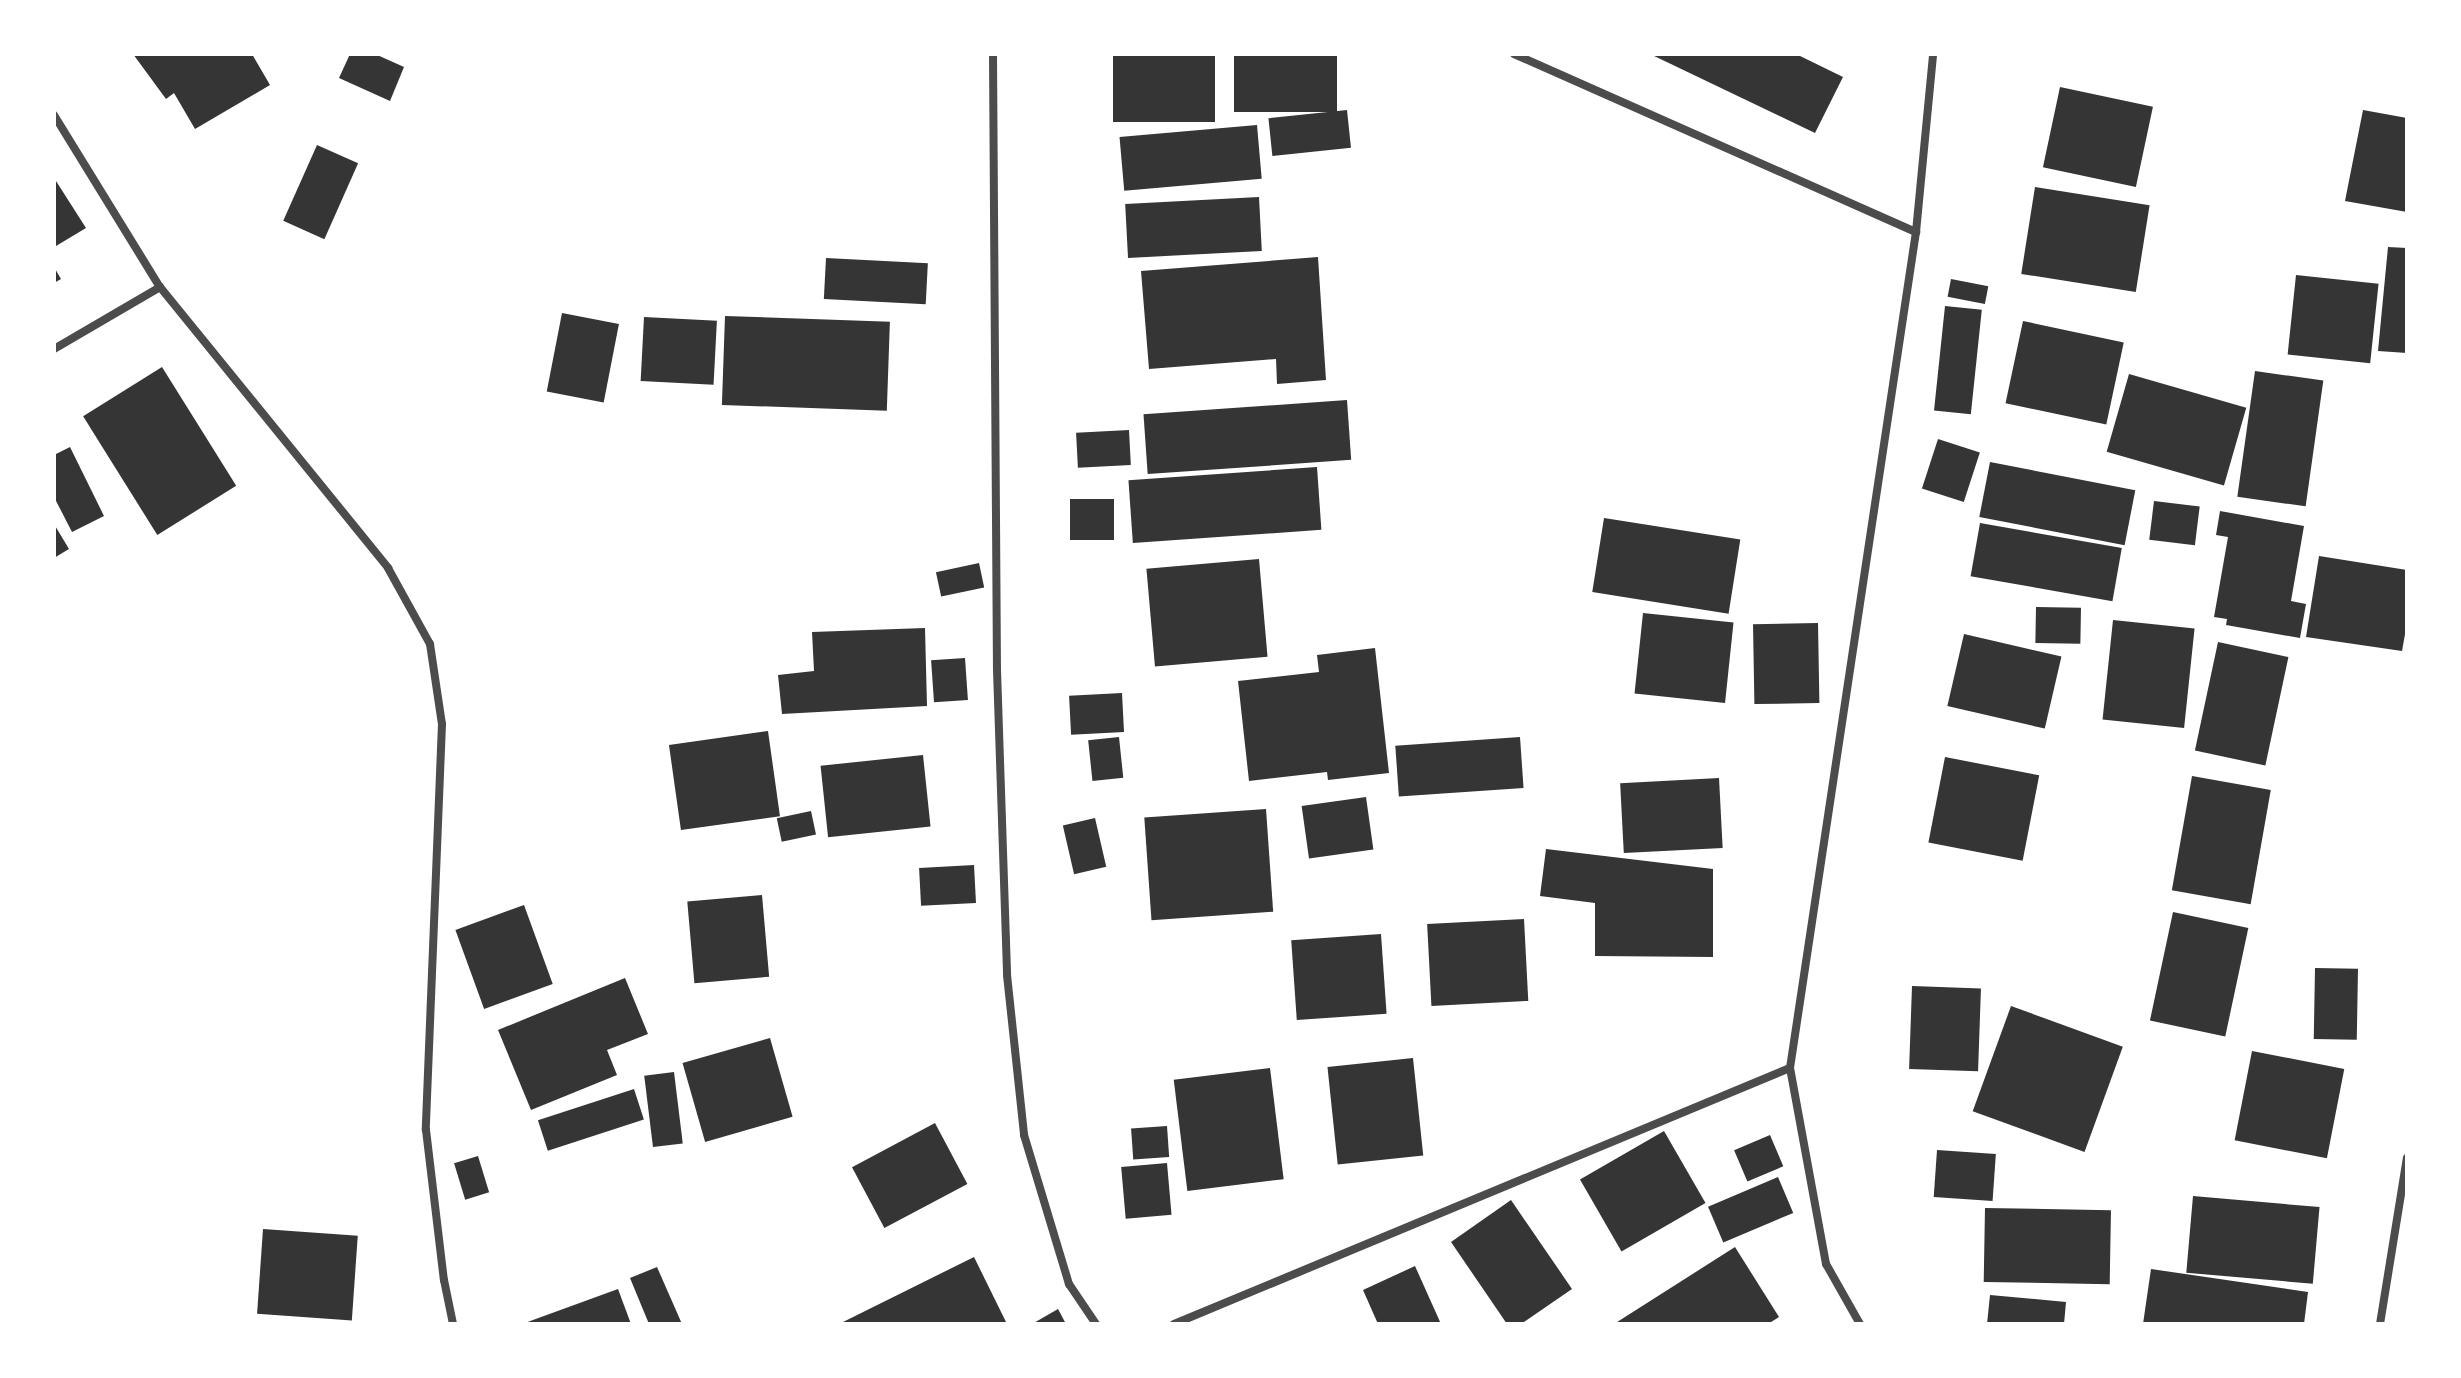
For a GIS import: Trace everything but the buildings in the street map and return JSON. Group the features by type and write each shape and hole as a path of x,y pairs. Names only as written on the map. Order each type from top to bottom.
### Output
{"street":[{"path":"993,54 997,670 1007,975 1024,1135 1069,1284 1096,1324"},
{"path":"1514,54 1916,232"},
{"path":"1860,1324 1826,1264 1790,1068 1916,232 1933,54"},
{"path":"54,115 160,287 388,568 430,644 442,724 426,1130 444,1280 453,1324"},
{"path":"54,349 160,287"},
{"path":"1174,1324 1790,1068"},
{"path":"2380,1324 2407,1158"}]}
